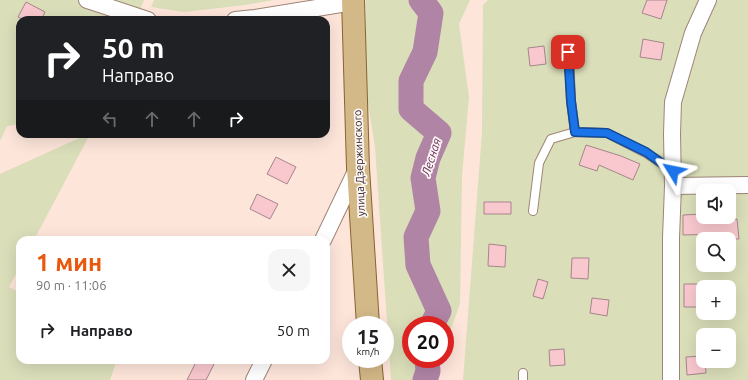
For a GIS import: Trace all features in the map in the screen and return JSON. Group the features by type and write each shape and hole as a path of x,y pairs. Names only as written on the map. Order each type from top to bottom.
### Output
{"main road":[{"name":"улица Дзержинского","path":"353,1 358,168 367,316"},
{"path":"371,368 372,380"}],"street":[{"path":"87,0 136,16"},
{"path":"671,380 673,102 693,33 708,0"},
{"path":"267,16 353,1"},
{"path":"326,236 358,168"},
{"path":"673,179 748,185"},
{"path":"254,380 262,364"}],"lane":[{"path":"568,52 571,101 575,132"},
{"path":"533,211 539,163 551,139 575,132 607,133 646,152 673,179"}],"green space":[{"path":"0,0 144,0 138,16 16,16 16,125 7,126 0,141"},
{"path":"154,0 274,0 184,12 151,7"},
{"path":"366,0 470,0 459,24 469,97 462,176 460,304 454,320 454,316 402,316 402,368 436,368 438,380 391,380 390,368 394,368 394,316 387,316 375,147 366,92"},
{"path":"488,0 748,0 748,380 463,380 482,132 483,5"},
{"path":"79,138 88,138 36,236 16,236 16,274 9,287 16,291 16,364 116,364 110,380 0,380 0,174"}],"building":[{"path":"647,0 667,0 661,19 642,13"},
{"path":"26,2 45,12 43,16 19,16"},
{"path":"643,39 664,43 661,60 640,57"},
{"path":"544,46 546,64 530,66 528,48"},
{"path":"586,145 621,156 640,164 633,180 599,165 597,171 579,165"},
{"path":"276,157 296,167 287,184 267,174"},
{"path":"257,194 278,204 270,219 250,209"},
{"path":"484,202 511,202 511,214 484,214"},
{"path":"696,214 696,224 736,224 737,219 739,239 736,239 736,232 696,232 696,235 683,235 683,215"},
{"path":"489,244 506,246 505,267 488,266"},
{"path":"572,258 589,258 588,279 571,278"},
{"path":"538,279 548,282 543,299 533,296"},
{"path":"684,284 696,284 696,307 684,307"},
{"path":"592,298 609,300 607,316 590,313"},
{"path":"564,349 565,365 550,366 549,350"},
{"path":"696,356 696,368 706,368 706,373 687,375 686,357"},
{"path":"195,364 214,364 206,380 187,380"}],"waterway":[{"name":"Лесная","path":"421,0 431,13 425,52 411,81 411,109 439,133 428,158 423,178 428,211 416,237 418,265 439,311 436,316"},
{"name":"Лесная","path":"425,380 428,368"}],"route":[{"path":"568,52 571,101 575,132 607,133 646,152 673,171"}]}
